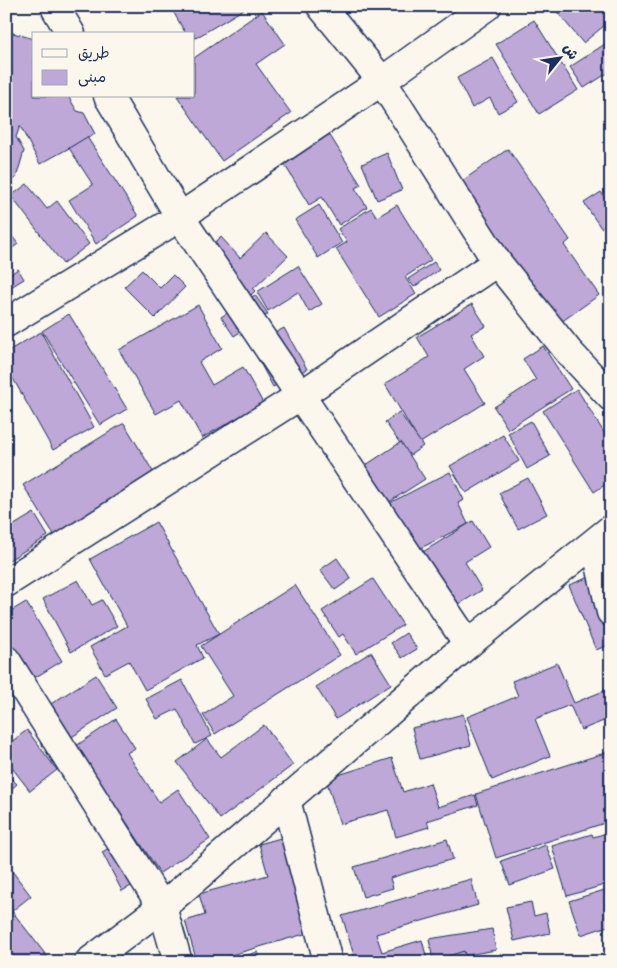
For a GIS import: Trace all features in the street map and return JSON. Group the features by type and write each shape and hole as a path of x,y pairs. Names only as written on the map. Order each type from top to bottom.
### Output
{"street":[{"path":"321,6 382,81 497,262 568,351 611,397"},
{"path":"6,323 180,217 382,81 487,6"},
{"path":"53,7 70,32"},
{"path":"109,98 180,217 468,644"},
{"path":"6,583 301,395 497,262"},
{"path":"89,962 162,907 468,644 603,536"},
{"path":"603,536 611,612"},
{"path":"6,660 162,907 178,962"},
{"path":"286,800 328,962"}],"building":[{"path":"170,6 242,6 244,9 195,38 195,32 185,32"},
{"path":"563,6 611,6 611,20 583,43 557,12"},
{"path":"262,11 285,44 256,64 291,113 222,161 178,98 195,98 195,57"},
{"path":"534,20 578,90 539,114 496,44"},
{"path":"6,31 32,38 32,98 69,98 77,111 84,113 95,134 40,164 20,126 16,137 24,151 16,178 6,183"},
{"path":"611,40 611,71 584,88 570,67"},
{"path":"493,58 518,102 498,113 490,98 472,108 457,78"},
{"path":"329,134 361,185 355,188 367,207 339,225 322,197 309,205 283,162"},
{"path":"87,137 138,216 96,244 69,200 93,185 69,148"},
{"path":"508,149 570,240 564,245 599,295 540,337 442,195"},
{"path":"387,153 402,190 377,200 362,164"},
{"path":"27,184 47,209 57,201 89,244 63,264 11,196"},
{"path":"601,192 611,208 611,222 601,228 584,203"},
{"path":"319,205 342,243 318,258 295,220"},
{"path":"397,205 431,260 405,277 416,294 379,317 336,249 347,242 338,229 371,208 377,217"},
{"path":"6,228 18,244 6,253"},
{"path":"266,233 288,256 253,289 255,291 245,301 195,261 221,237 240,258"},
{"path":"434,262 439,270 414,287 408,279"},
{"path":"298,266 322,304 309,312 298,292 268,311 257,292"},
{"path":"18,269 24,279 6,290 6,277"},
{"path":"142,270 160,288 173,275 185,287 155,318 124,287"},
{"path":"255,295 268,314 234,336 221,317"},
{"path":"472,304 486,326 471,334 484,356 464,369 485,403 420,443 385,384 429,357 417,337"},
{"path":"198,305 222,348 199,362 212,385 243,367 263,403 202,438 181,400 156,414 119,350"},
{"path":"69,314 127,409 100,425 42,331"},
{"path":"284,328 307,369 273,387 251,346"},
{"path":"41,332 94,427 53,450 6,366 6,352"},
{"path":"543,346 571,389 508,429 494,407 536,380 523,359"},
{"path":"577,389 611,444 611,481 594,492 543,411"},
{"path":"399,412 423,446 409,456 385,422"},
{"path":"531,421 550,456 527,469 508,433"},
{"path":"124,423 155,475 55,536 23,485"},
{"path":"503,435 519,461 466,493 450,466"},
{"path":"401,442 425,479 383,506 360,469"},
{"path":"450,472 464,500 458,503 468,524 417,550 378,509"},
{"path":"528,478 547,514 518,529 499,493"},
{"path":"34,513 48,536 6,562 6,530"},
{"path":"473,521 489,547 465,562 482,590 443,614 410,560"},
{"path":"156,522 219,634 197,645 203,658 145,690 129,661 105,674 90,647 127,626 90,559"},
{"path":"337,558 351,579 335,590 320,570"},
{"path":"592,576 611,623 611,644 596,650 569,585"},
{"path":"373,579 403,625 356,654 343,634 339,637 322,611"},
{"path":"78,580 92,605 102,600 117,626 71,652 43,599"},
{"path":"295,585 340,655 215,734 203,715 233,696 201,646"},
{"path":"26,602 62,661 26,683 6,652 6,614"},
{"path":"406,633 417,649 402,658 391,643"},
{"path":"371,652 391,684 336,719 316,687"},
{"path":"557,663 574,703 606,690 611,702 611,718 581,730 570,705 535,719 550,756 492,780 467,717 518,696 512,681"},
{"path":"96,675 117,708 67,740 46,707"},
{"path":"182,680 212,736 195,744 177,709 157,719 146,699"},
{"path":"463,714 471,745 420,759 412,728"},
{"path":"116,719 135,748 127,753 159,802 178,789 210,839 160,873 76,746"},
{"path":"264,725 293,765 220,819 177,762 207,739 221,757"},
{"path":"27,730 57,770 30,791 6,760 6,746"},
{"path":"611,751 611,821 496,858 476,794"},
{"path":"392,758 403,792 430,783 438,807 475,795 478,805 427,821 429,827 396,837 388,810 340,824 326,779"},
{"path":"6,773 17,784 6,794"},
{"path":"611,832 611,883 567,896 552,846 592,834 593,837"},
{"path":"288,836 315,931 207,962 197,962 185,921 205,915 199,894 268,875 259,844"},
{"path":"447,839 453,859 390,878 393,888 363,897 354,867"},
{"path":"122,841 142,880 122,891 102,852"},
{"path":"546,845 555,869 510,885 501,861"},
{"path":"6,863 31,896 12,911 49,959 45,962 6,962"},
{"path":"471,879 478,905 376,934 382,952 422,940 427,959 419,962 356,962 342,916"},
{"path":"611,888 611,925 581,935 569,901"},
{"path":"531,902 534,916 546,913 550,933 514,941 506,907"},
{"path":"492,929 496,950 433,961 429,939"},
{"path":"464,951 467,962 430,962"},
{"path":"258,952 261,962 222,962"},
{"path":"611,954 611,962 605,962 603,956"},
{"path":"162,955 164,962 136,962"}]}
